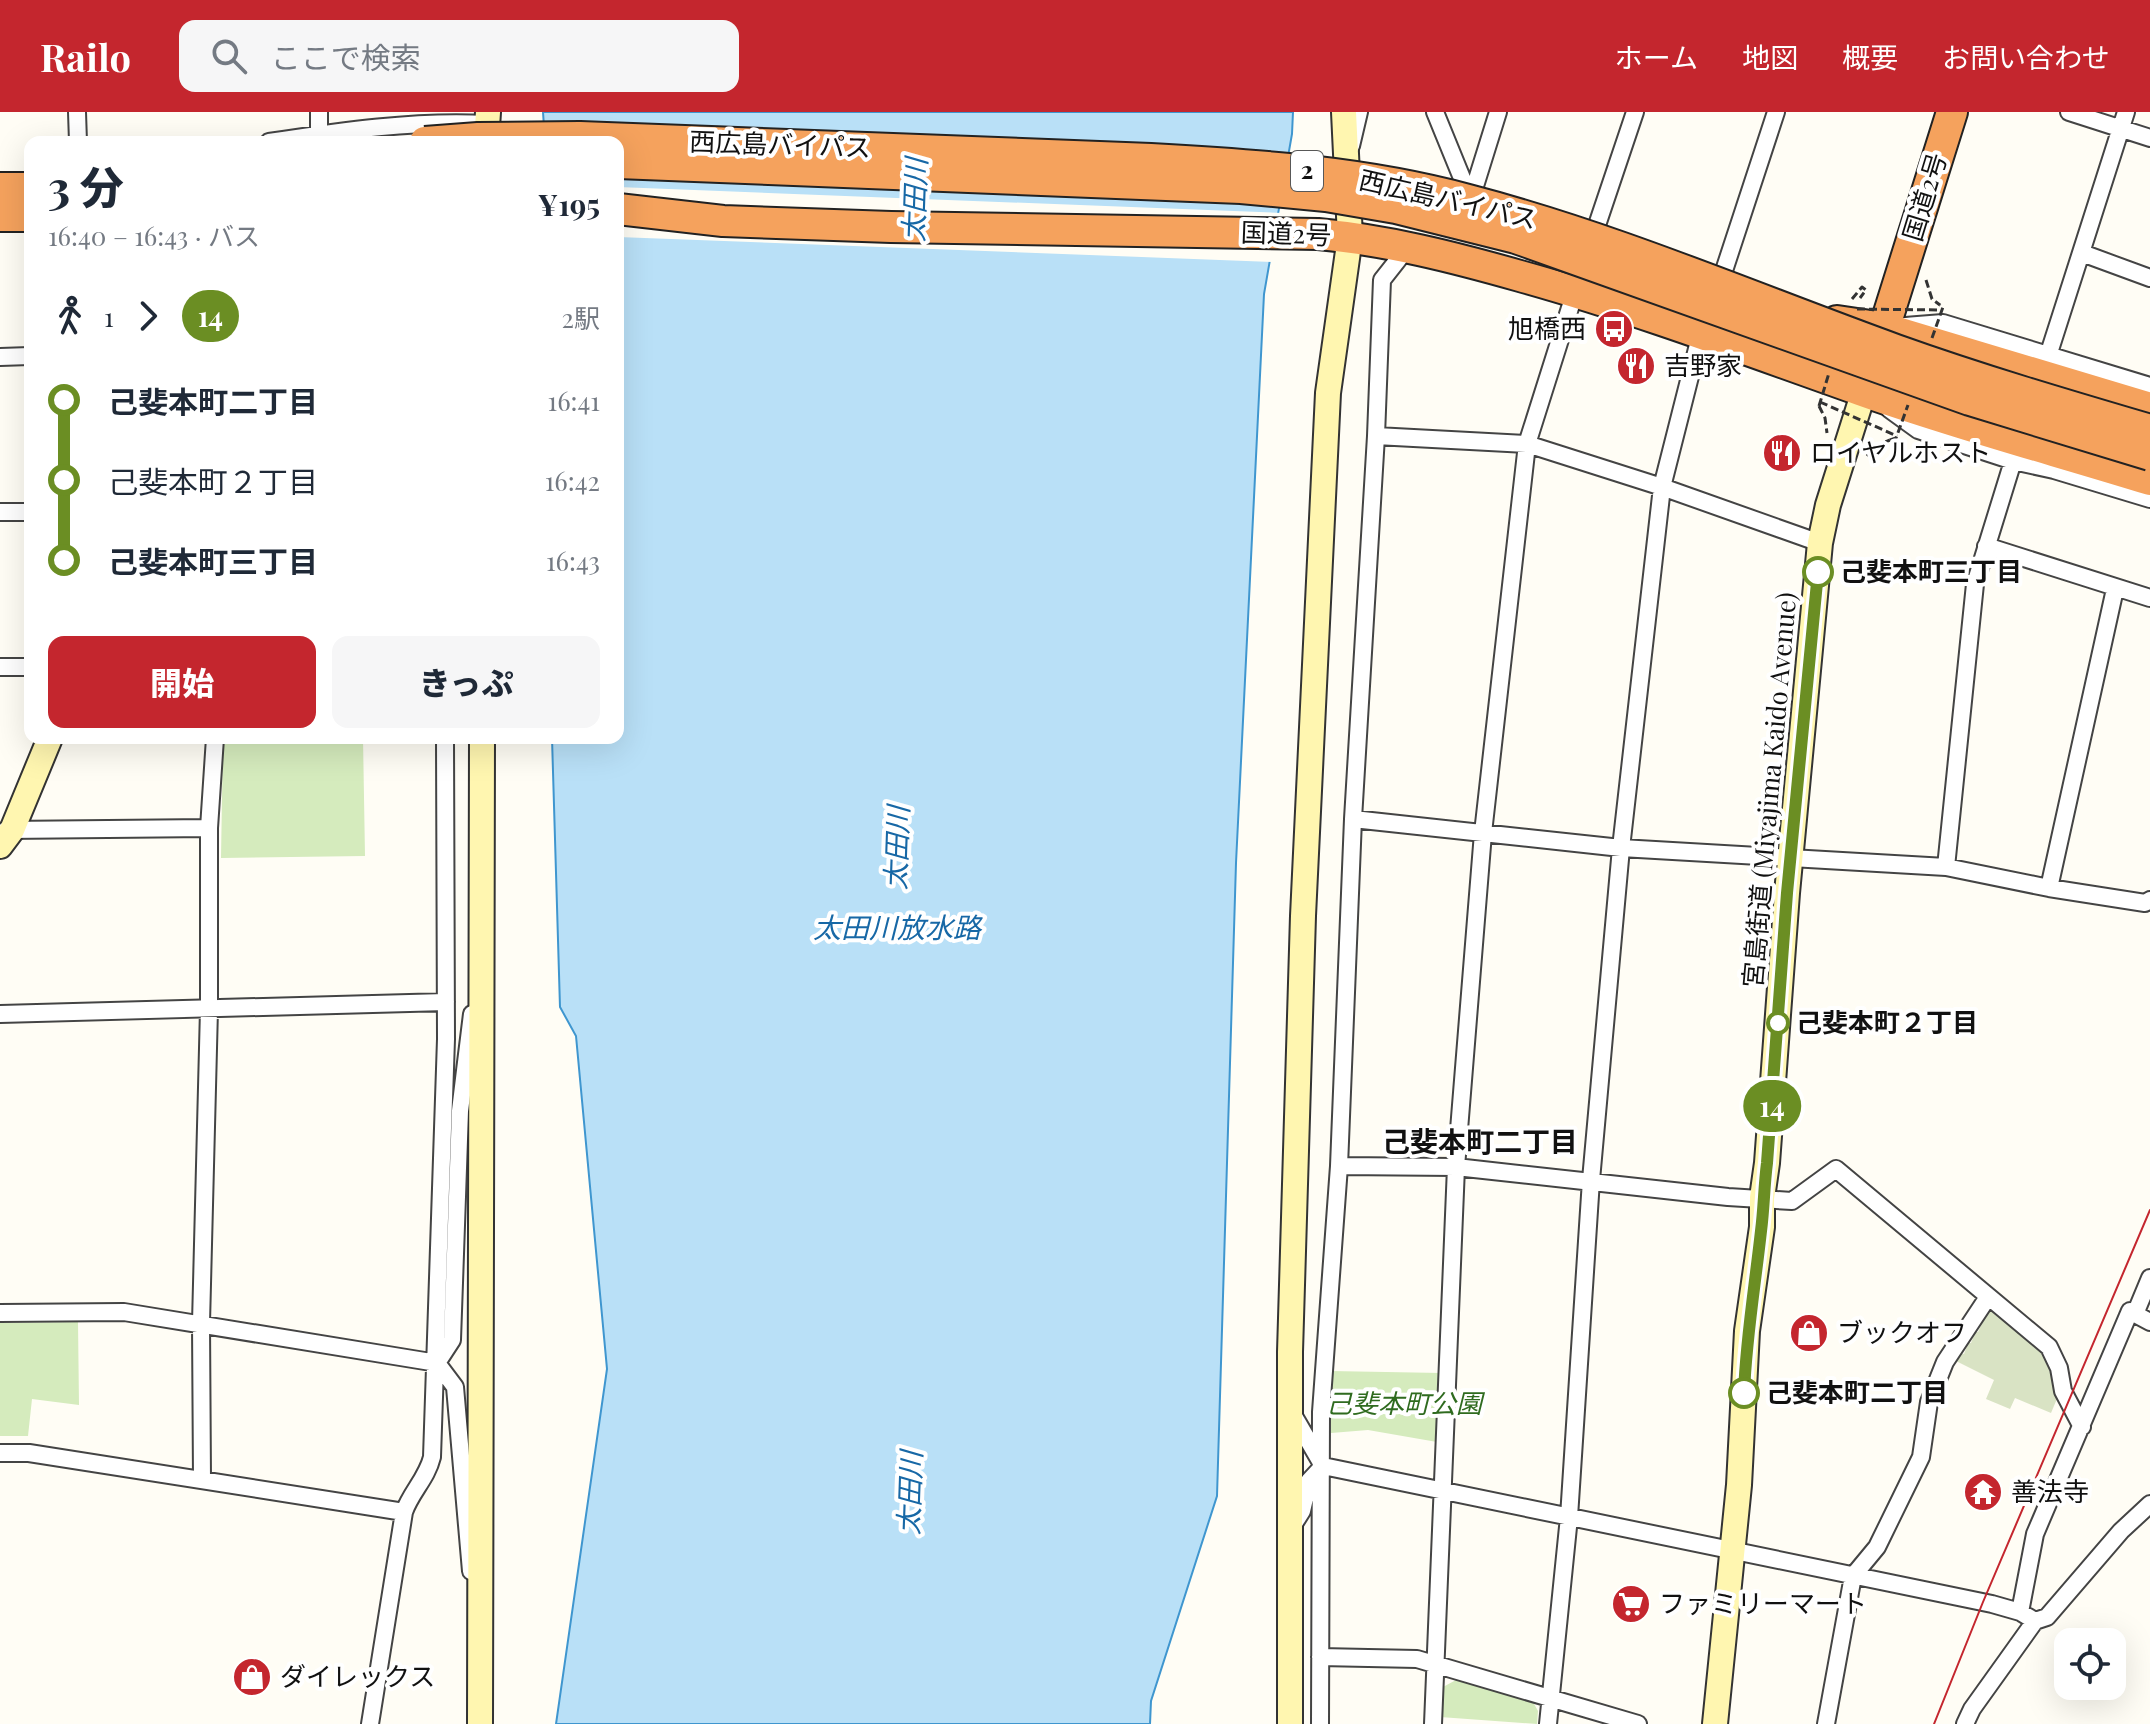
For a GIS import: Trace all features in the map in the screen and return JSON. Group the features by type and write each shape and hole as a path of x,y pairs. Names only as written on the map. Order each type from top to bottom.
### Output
{"highway":[{"name":"国道2号","path":"624,210 723,221 1350,237 1408,247 1575,292 1864,391 1952,112"},
{"name":"西広島バイパス","path":"624,139 1151,159 1240,164 1365,178 1435,192 1524,216 1978,378 2150,430"},
{"name":"国道2号","path":"624,160 1149,178 1316,188 1465,218 1713,302 1884,328"},
{"name":"西広島バイパス","path":"624,160 1241,188 1326,196 1396,208 1516,238 1970,400 2150,455"},
{"path":"0,188 24,187"},
{"path":"0,214 24,214"},
{"path":"1884,328 2150,408"},
{"path":"1864,391 2150,480"}],"street":[{"path":"77,112 78,136"},
{"path":"319,112 319,136"},
{"path":"1290,1724 1290,1410 1303,916 1328,393 1350,237 1344,112"},
{"path":"1347,161 1359,112"},
{"path":"1435,112 1466,188 1465,218"},
{"path":"1465,218 1498,112"},
{"path":"1586,257 1635,112"},
{"path":"1713,302 1776,112"},
{"path":"2069,112 2150,138"},
{"path":"2048,356 2126,112"},
{"path":"336,136 452,122 487,126"},
{"path":"1320,1724 1321,1412 1339,1166 1353,819 1382,280 1408,247"},
{"path":"2082,253 2150,278"},
{"path":"1433,1724 1456,1167 1483,833 1527,444 1575,292"},
{"path":"1884,328 1943,323 2150,386"},
{"path":"1548,1724 1569,1517 1591,1180 1621,848 1662,487 1701,333"},
{"path":"0,357 24,356"},
{"path":"1864,391 1918,430 2013,461 2150,499"},
{"name":"宮島街道 (Miyajima Kaido Avenue)","path":"1715,1724 1739,1485 1747,1331 1762,1227 1762,1198 1820,543 1828,505 1864,391"},
{"path":"1376,436 1527,444 1662,487 1820,543"},
{"path":"1946,867 1975,584 2013,461"},
{"path":"0,512 24,512"},
{"path":"1986,546 2150,598"},
{"path":"2049,888 2115,589"},
{"path":"0,667 24,667"},
{"path":"47,744 4,836 209,828"},
{"path":"202,1480 201,1323 209,1009 209,828 215,744"},
{"path":"370,1724 404,1512 408,1500 430,1467 432,1457 446,1002 445,744"},
{"path":"480,1724 482,744"},
{"path":"1353,819 1621,848 1946,867 2049,888 2148,898"},
{"path":"437,1363 452,1340 464,1079 472,1016 481,986"},
{"path":"0,1014 446,1002"},
{"path":"458,1171 480,1116"},
{"path":"1339,1166 1456,1167 1728,1197 1792,1201 1836,1169 2049,1347 2059,1368 2063,1391 2082,1427"},
{"path":"2020,1612 2035,1534 2130,1311 2143,1318 2150,1278"},
{"path":"1826,1724 1853,1576 1877,1547 1921,1457 1929,1402 1945,1362 1988,1297"},
{"path":"0,1313 124,1312 437,1363 455,1387 480,1656"},
{"path":"1290,1410 1323,1466 1983,1602 2020,1612 2035,1621"},
{"path":"0,1453 29,1453 404,1512"},
{"path":"1289,1532 1302,1511 1309,1481 1323,1466"},
{"path":"1965,1724 1972,1709 2035,1621 2047,1617 2121,1531 2150,1504"},
{"path":"1320,1657 1417,1659 1638,1724"}],"path":[{"path":"1852,306 1941,307 1928,291 1926,277"},
{"path":"1825,439 1827,426 1819,404 1897,436"},
{"path":"1865,458 1875,446 1890,440"}],"green space":[{"path":"223,744 363,744 365,856 221,858"},
{"path":"1996,1309 2039,1346 2050,1361 2059,1394 2051,1413 2015,1398 2010,1409 1986,1399 1994,1380 1956,1361 1978,1332 1987,1311"},
{"path":"78,1322 79,1405 32,1399 28,1436 0,1436 0,1323"},
{"name":"己斐本町公園","path":"1330,1371 1442,1373 1437,1442 1368,1430 1331,1433"},
{"path":"1456,1680 1533,1702 1538,1711 1537,1724 1440,1717 1443,1687"}],"water":[{"name":"太田川放水路","path":"543,112 1293,112 1292,134 1264,294 1236,863 1217,1496 1151,1701 1150,1724 556,1724 607,1369 576,1036 560,1007 552,744 624,744 624,136 545,136"}],"pier":[{"path":"624,187 1282,213 1273,262 624,237"}],"tram line":[{"path":"1934,1724 2150,1210"}],"bus line":[{"name":"14","path":"1744,1393 1747,1331 1762,1227 1787,893 1818,572"}],"place":[{"name":"旭橋西","path":"1614,329"},
{"name":"吉野家","path":"1636,366"},
{"name":"ロイヤルホスト","path":"1782,453"},
{"name":"己斐本町三丁目","path":"1818,572"},
{"name":"己斐本町２丁目","path":"1778,1023"},
{"name":"ブックオフ","path":"1809,1333"},
{"name":"己斐本町二丁目","path":"1744,1393"},
{"name":"善法寺","path":"1983,1492"},
{"name":"ファミリーマート","path":"1631,1604"},
{"name":"ダイレックス","path":"252,1677"}],"district":[{"name":"己斐本町二丁目","path":"1480,1142"}],"water label":[{"name":"太田川","path":"915,200"},
{"name":"太田川","path":"897,848"},
{"name":"太田川","path":"910,1493"}]}
